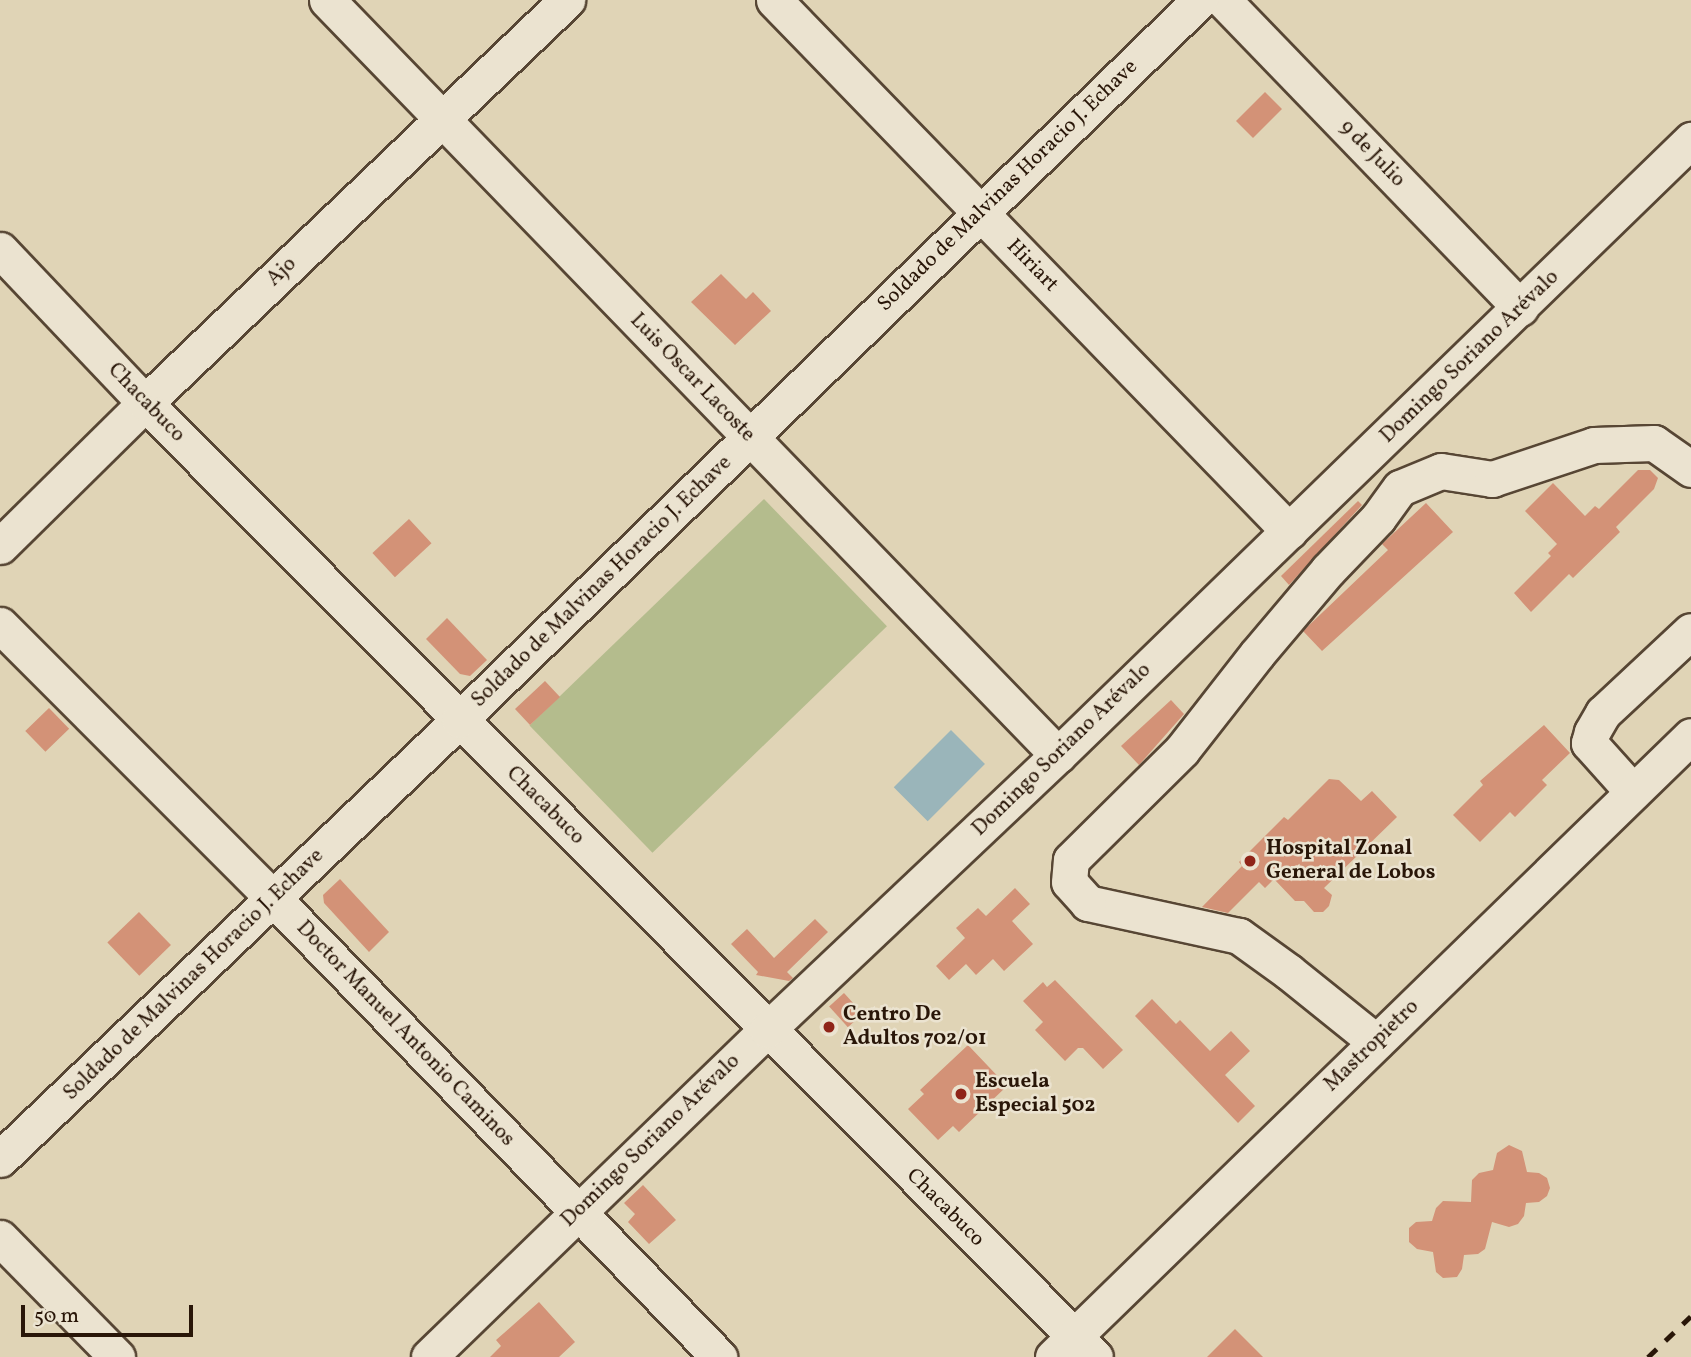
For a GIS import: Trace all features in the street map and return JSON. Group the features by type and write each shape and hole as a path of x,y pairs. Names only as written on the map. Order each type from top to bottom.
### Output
{"street":[{"name":"Luis Oscar Lacoste","path":"327,0 1058,755"},
{"name":"Ajo","path":"0,546 145,402 567,0"},
{"name":"Hiriart","path":"774,0 1289,531"},
{"name":"Soldado de Malvinas Horacio J. Echave","path":"0,1159 274,899 1200,0"},
{"name":"9 de Julio","path":"1223,0 1520,308"},
{"name":"Domingo Soriano Arévalo","path":"429,1357 767,1030 1058,755 1691,140"},
{"name":"Chacabuco","path":"0,250 145,402 767,1030 1074,1350"},
{"path":"1376,1042 1289,972 1239,936 1088,903 1069,881 1071,860 1182,750 1257,654 1328,570 1378,518 1400,488 1441,471 1492,479 1594,445 1654,443 1691,469"},
{"name":"Doctor Manuel Antonio Caminos","path":"0,625 274,899 719,1357"},
{"path":"1633,792 1589,743 1592,732 1603,713 1691,631"},
{"name":"Mastropietro","path":"1074,1350 1376,1042 1691,736"},
{"path":"0,1238 117,1357"}],"green space":[{"path":"764,499 887,626 652,853 529,725"}],"water":[{"path":"951,730 985,764 928,821 894,787"}],"building":[{"path":"1265,92 1282,109 1253,138 1236,121"},
{"path":"721,274 746,299 753,292 771,311 735,345 691,302"},
{"path":"1638,470 1650,470 1658,478 1654,489 1616,527 1620,532 1573,578 1569,574 1531,612 1514,593 1551,556 1548,553 1557,544 1525,511 1553,483 1585,516 1595,506 1599,509"},
{"path":"1358,501 1362,505 1289,585 1281,576"},
{"path":"1426,503 1453,532 1322,651 1303,631 1388,550 1382,544"},
{"path":"409,519 432,543 395,577 372,553"},
{"path":"447,618 487,660 470,676 460,674 426,639"},
{"path":"545,681 560,697 530,725 515,709"},
{"path":"1171,700 1184,714 1139,765 1121,746"},
{"path":"49,708 69,729 45,752 25,731"},
{"path":"1544,725 1570,753 1542,780 1547,785 1515,817 1510,812 1480,842 1453,815 1483,785 1480,781"},
{"path":"1329,779 1339,780 1361,801 1372,791 1397,817 1324,888 1332,895 1329,906 1323,912 1314,912 1304,901 1295,901 1274,879 1265,888 1259,882 1228,913 1202,907 1242,866 1239,862 1284,817 1288,820"},
{"path":"340,879 389,932 369,952 324,903 323,895"},
{"path":"1015,888 1030,904 1012,921 1033,944 1004,971 993,959 976,975 966,964 949,980 936,966 965,938 956,928 978,908 986,916"},
{"path":"139,912 171,945 139,976 107,943"},
{"path":"815,919 828,932 787,972 793,978 789,981 756,975 758,972 731,944 747,929 774,958"},
{"path":"1055,980 1123,1050 1103,1069 1083,1048 1078,1048 1065,1061 1035,1030 1043,1022 1023,1001 1043,982 1047,987"},
{"path":"844,993 863,1014 848,1027 829,1006"},
{"path":"1152,999 1176,1024 1180,1020 1210,1051 1231,1031 1250,1051 1225,1075 1255,1106 1238,1123 1135,1016"},
{"path":"968,1045 1007,1086 959,1132 953,1126 938,1140 908,1109 924,1094 920,1090"},
{"path":"1509,1145 1522,1151 1527,1172 1539,1173 1547,1178 1550,1188 1547,1196 1539,1202 1526,1203 1524,1216 1518,1224 1509,1227 1492,1222 1485,1249 1478,1254 1464,1255 1462,1269 1457,1277 1443,1278 1436,1272 1433,1252 1417,1249 1409,1242 1409,1228 1416,1222 1432,1221 1436,1208 1443,1201 1471,1202 1472,1180 1479,1173 1493,1170 1497,1153"},
{"path":"643,1185 676,1220 649,1244 628,1222 635,1214 624,1203"},
{"path":"539,1302 575,1342 559,1357 490,1357 501,1346 496,1340"},
{"path":"1235,1329 1263,1357 1207,1357"}],"railway":[{"path":"1648,1357 1691,1316"}],"place":[{"name":"Hospital Zonal General de Lobos","path":"1250,861"},
{"name":"Centro De Adultos 702/01","path":"829,1027"},
{"name":"Escuela Especial 502","path":"961,1094"}]}
